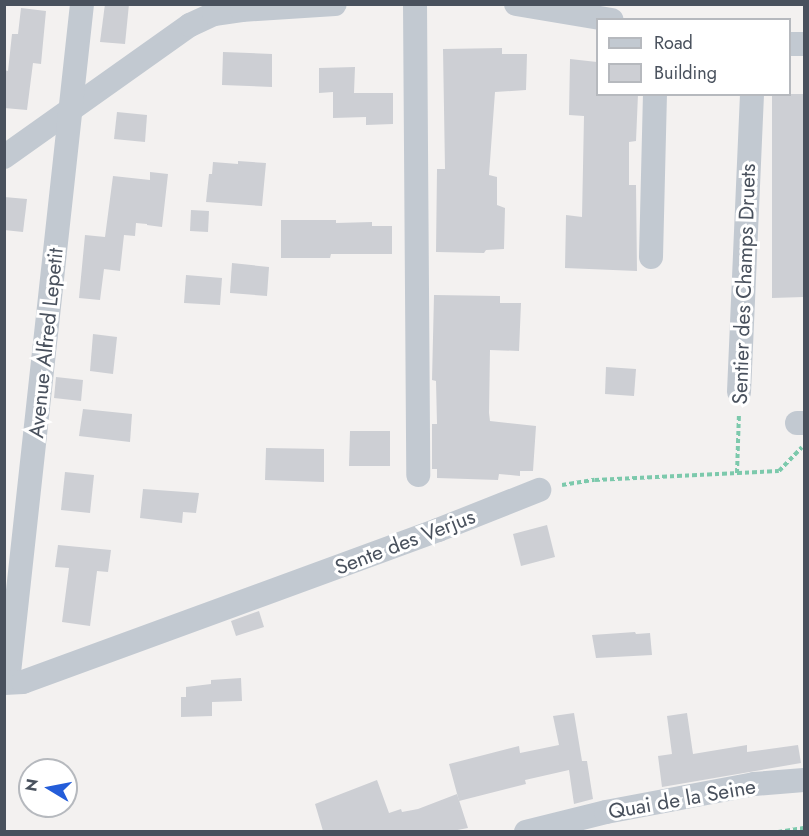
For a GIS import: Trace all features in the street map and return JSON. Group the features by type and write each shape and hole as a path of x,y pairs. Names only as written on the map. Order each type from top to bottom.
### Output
{"street":[{"name":"Avenue Alfred Lepetit","path":"6,682 82,4"},
{"path":"4,157 62,117 71,107 191,15 335,4"},
{"path":"415,4 418,475"},
{"path":"516,4 600,18"},
{"path":"651,257 655,96"},
{"name":"Sentier des Champs Druets","path":"740,392 752,96"},
{"name":"Sente des Verjus","path":"6,682 23,682 35,678 438,530 539,490"},
{"name":"Quai de la Seine","path":"526,831 618,810 754,784 804,780"}],"path":[{"name":"Sentier des Champs Druets","path":"737,473 740,392"},
{"path":"539,490 595,480 779,471 802,430"},
{"path":"777,831 804,828"}],"building":[{"path":"105,4 129,4 125,44 100,42"},
{"path":"21,8 46,11 41,64 33,63 27,110 4,108 4,70 8,71 12,34 18,34"},
{"path":"502,48 502,54 527,54 526,90 495,92 489,175 497,177 497,205 505,208 504,249 486,250 484,253 436,252 437,169 445,169 443,49"},
{"path":"223,52 272,54 272,87 222,85"},
{"path":"570,59 596,62 596,96 638,96 636,141 629,142 629,185 636,185 637,271 565,268 566,215 582,217 584,116 569,115"},
{"path":"355,67 354,93 393,93 393,124 366,125 366,117 333,118 333,92 319,93 319,68"},
{"path":"804,94 804,297 772,298 772,96"},
{"path":"117,112 147,115 145,142 114,139"},
{"path":"238,161 266,163 262,206 206,202 209,174 212,174 213,162 238,164"},
{"path":"150,172 168,174 162,227 136,223 135,236 124,235 120,271 104,269 100,300 79,298 85,235 105,237 113,176 150,180"},
{"path":"4,197 27,199 23,232 4,230"},
{"path":"191,210 209,211 208,232 190,231"},
{"path":"281,220 336,220 336,223 372,222 372,226 392,226 392,254 331,254 330,258 281,258"},
{"path":"232,263 269,267 267,296 230,293"},
{"path":"186,275 222,278 220,305 184,303"},
{"path":"434,295 500,296 500,303 521,303 519,351 490,350 489,413 490,421 536,426 533,471 520,471 520,476 499,474 498,480 437,478 437,469 432,469 432,424 437,424 436,381 432,380"},
{"path":"93,334 117,337 113,374 90,371"},
{"path":"606,367 636,369 634,396 605,394"},
{"path":"56,377 83,380 81,401 54,398"},
{"path":"83,409 132,414 130,442 79,436"},
{"path":"350,431 390,431 390,466 349,466"},
{"path":"266,448 324,449 324,482 265,480"},
{"path":"65,472 94,475 90,513 61,510"},
{"path":"143,489 199,493 196,513 183,512 182,523 140,518"},
{"path":"547,525 555,557 521,566 513,534"},
{"path":"58,545 111,550 108,572 97,571 90,626 62,622 69,568 55,567"},
{"path":"259,611 264,627 236,636 231,621"},
{"path":"635,632 636,634 650,633 652,655 596,658 592,635"},
{"path":"241,678 242,701 212,702 212,716 181,717 181,697 186,697 186,687 211,684 211,680"},
{"path":"574,713 582,761 587,761 593,799 574,804 569,770 525,780 526,784 459,801 449,764 519,746 520,753 559,745 553,716"},
{"path":"687,713 693,754 747,745 747,752 798,745 801,763 662,787 658,756 672,754 667,716"},
{"path":"377,780 389,813 401,809 402,812 418,809 457,794 468,828 452,831 323,831 315,804"}]}
